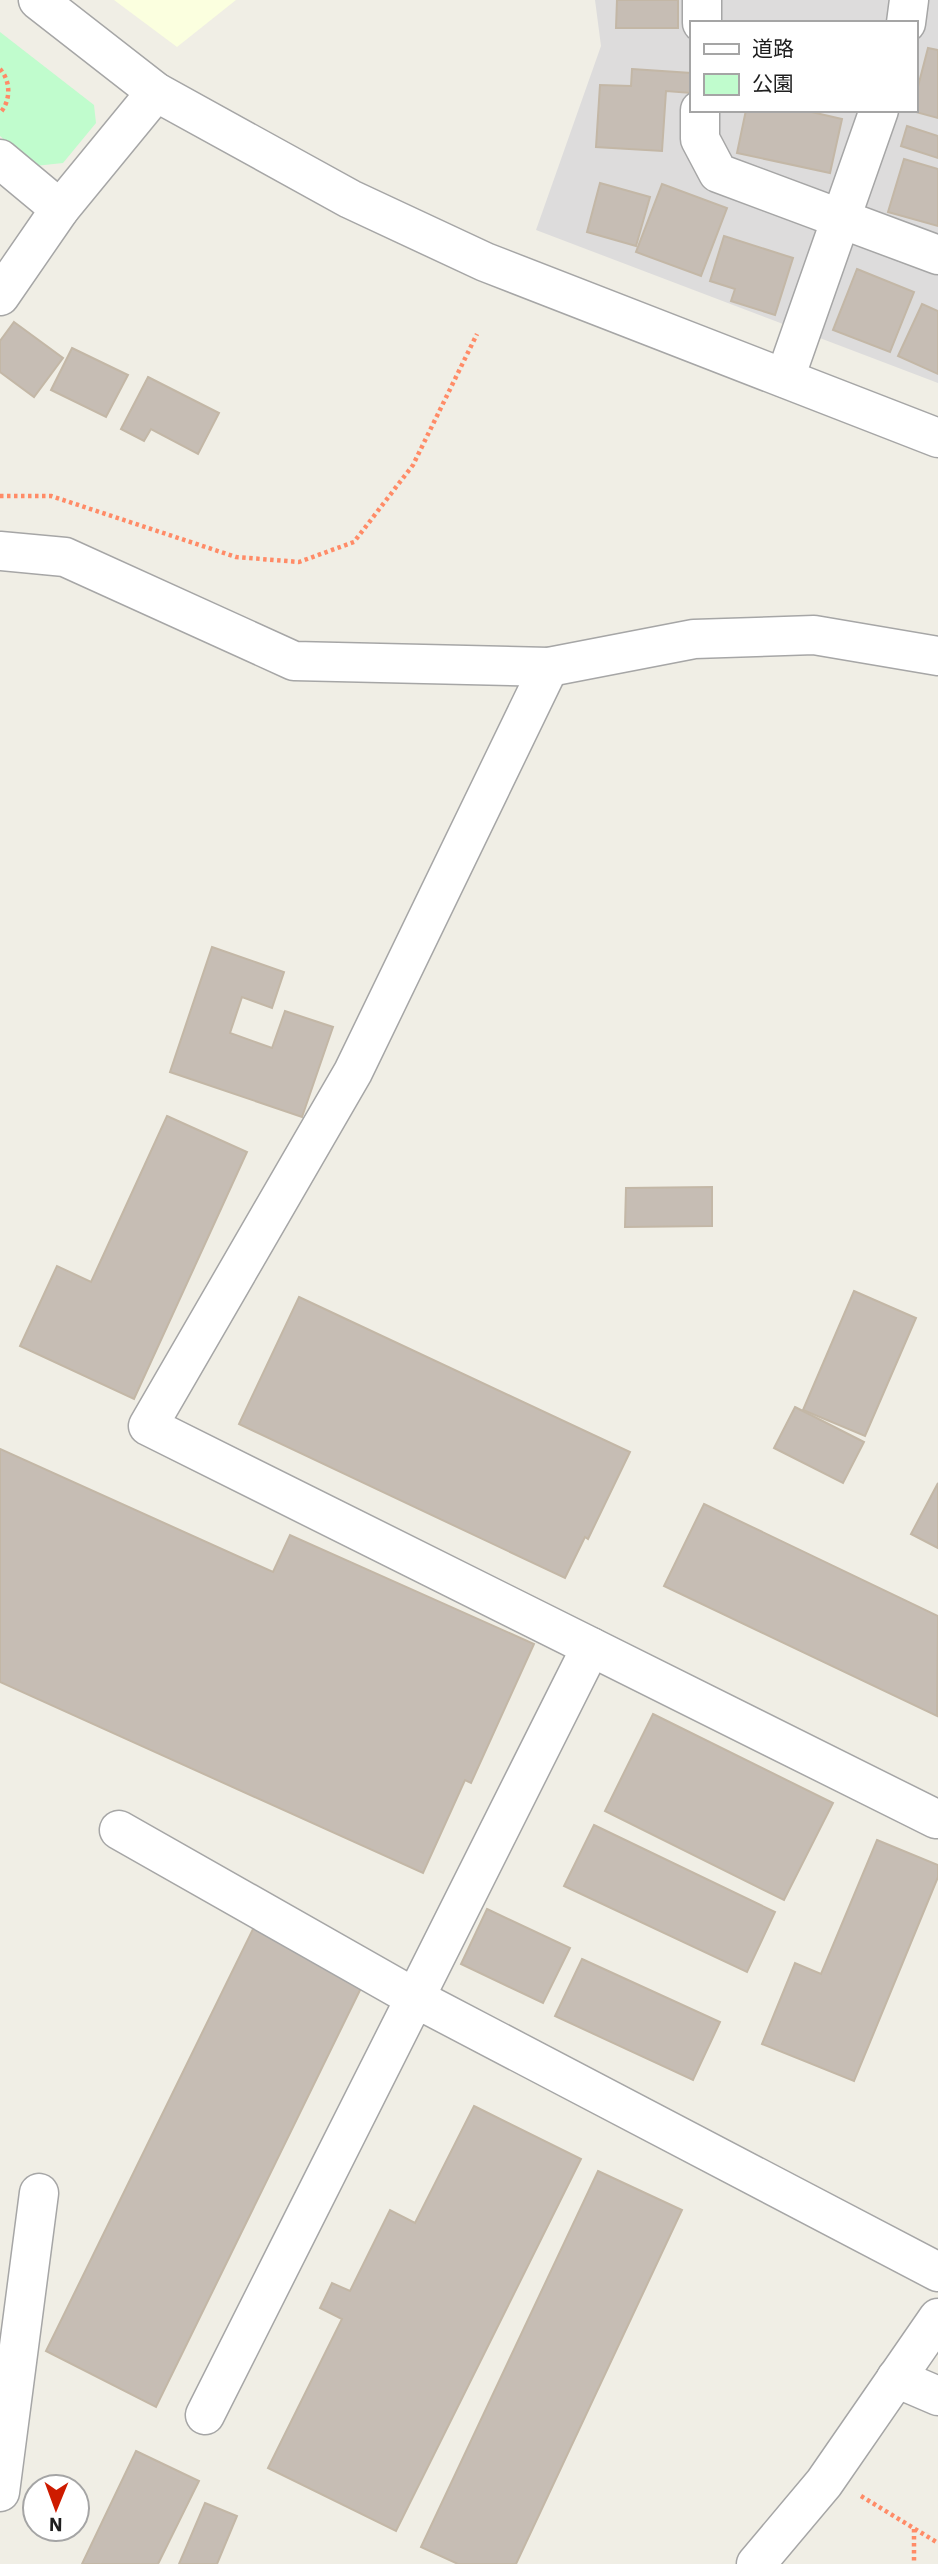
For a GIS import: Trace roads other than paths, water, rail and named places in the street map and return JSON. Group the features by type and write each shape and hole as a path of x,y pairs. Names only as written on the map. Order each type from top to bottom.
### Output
{"street":[{"path":"38,0 156,92 350,199 485,262 938,438"},
{"path":"702,0 702,21"},
{"path":"906,21 909,0"},
{"path":"0,296 60,209 156,92"},
{"path":"700,112 700,139 718,173 938,255"},
{"path":"785,378 877,112"},
{"path":"0,159 60,209"},
{"path":"0,551 65,557 294,662 549,667 694,639 801,635 938,656"},
{"path":"549,667 352,1072 148,1426 936,1819"},
{"path":"205,2415 592,1647"},
{"path":"119,1829 415,1998 938,2272"},
{"path":"0,2492 39,2193"},
{"path":"757,2564 829,2477 938,2318"},
{"path":"896,2378 938,2396"}]}
